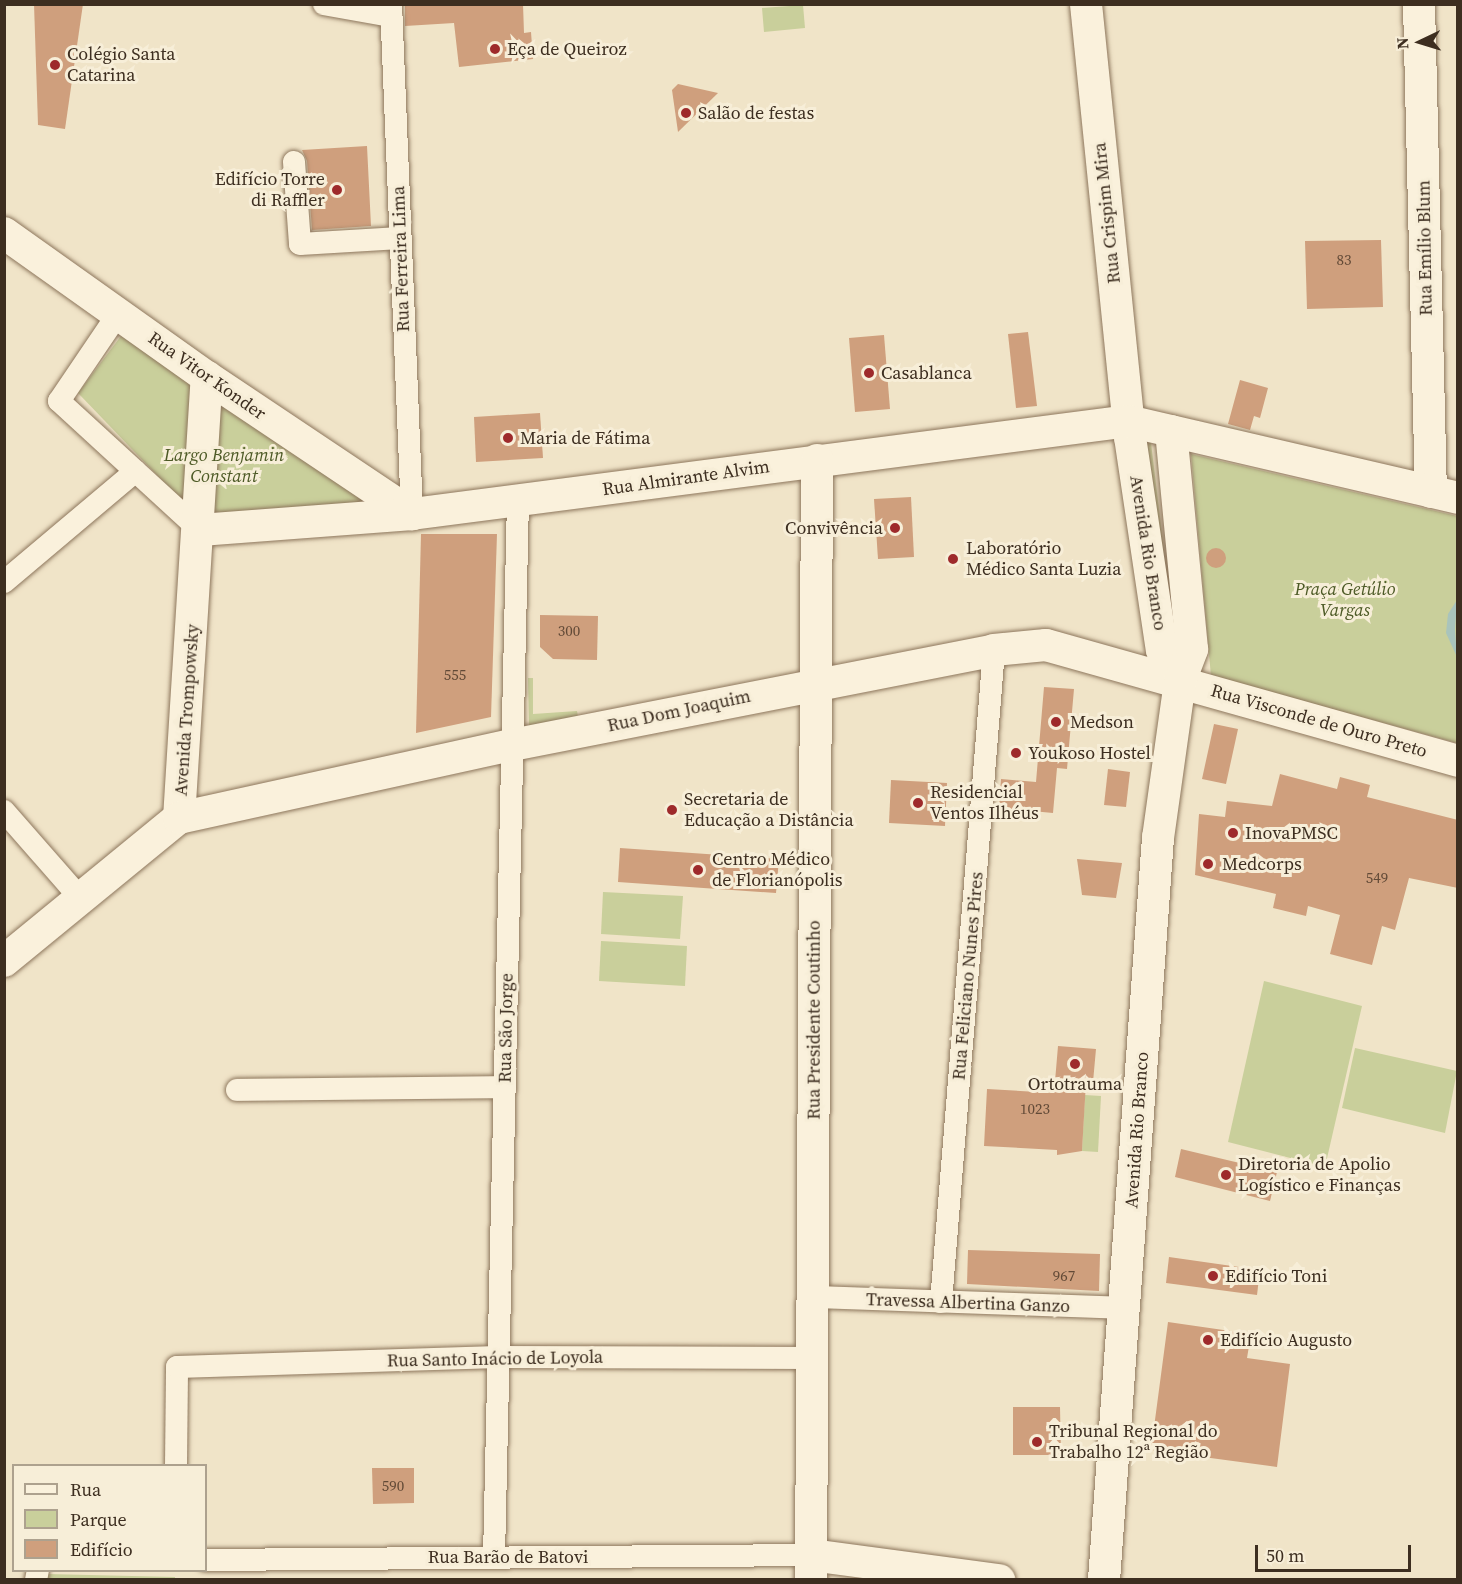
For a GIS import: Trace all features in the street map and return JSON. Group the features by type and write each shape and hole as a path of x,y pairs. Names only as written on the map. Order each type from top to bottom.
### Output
{"main road":[{"name":"Rua Crispim Mira","path":"1086,4 1128,421"},
{"name":"Rua Emílio Blum","path":"1419,4 1444,495"},
{"name":"Rua Vitor Konder","path":"4,233 207,377 412,514"},
{"name":"Avenida Trompowsky","path":"4,961 179,818 200,530 207,377"},
{"path":"204,420 220,404 242,400"},
{"name":"Rua Almirante Alvim","path":"200,530 412,514 1128,421 1170,431"},
{"name":"Avenida Rio Branco","path":"1128,421 1162,650 1180,681"},
{"name":"Avenida Rio Branco","path":"1104,1580 1158,838 1180,681 1192,649 1170,431"},
{"path":"1170,431 1444,495"},
{"name":"Rua Presidente Coutinho","path":"811,1567 817,460"},
{"name":"Rua Dom Joaquim","path":"179,818 512,745 816,683 994,650 1046,645 1180,681"},
{"name":"Rua Visconde de Ouro Preto","path":"1180,681 1458,761"},
{"path":"811,1567 999,1580"}],"street":[{"path":"324,4 391,10"},
{"name":"Rua Ferreira Lima","path":"391,10 412,514"},
{"path":"294,162 300,244 400,238"},
{"path":"118,314 59,401 200,530"},
{"path":"4,582 136,471"},
{"name":"Rua São Jorge","path":"494,1557 518,500"},
{"name":"Rua Feliciano Nunes Pires","path":"941,1302 994,650"},
{"path":"4,811 81,899"},
{"path":"237,1090 504,1087"},
{"name":"Travessa Albertina Ganzo","path":"813,1298 1124,1308"},
{"name":"Rua Santo Inácio de Loyola","path":"176,1464 177,1367 498,1357 812,1358"},
{"name":"Rua Barão de Batovi","path":"207,1560 494,1557 811,1567"}],"green space":[{"path":"803,5 805,28 764,32 762,8"},
{"name":"Largo Benjamin Constant","path":"121,336 373,503 202,522 78,393"},
{"path":"1151,443 1170,600 1140,444"},
{"name":"Praça Getúlio Vargas","path":"1191,454 1457,516 1457,743 1211,676"},
{"path":"528,678 533,678 533,714 577,711 578,717 529,726"},
{"path":"603,892 683,896 680,939 601,934"},
{"path":"601,941 687,946 685,986 599,981"},
{"path":"1264,981 1362,1006 1325,1167 1228,1142"},
{"path":"1355,1048 1457,1071 1445,1133 1342,1108"},
{"path":"1085,1095 1101,1096 1098,1152 1082,1151"},
{"path":"46,1574 175,1577 175,1580 46,1580"}],"water":[{"path":"1457,600 1455,630 1457,657 1446,633 1448,614"}],"building":[{"name":"Colégio Santa Catarina","path":"34,4 83,4 65,129 38,125"},
{"path":"405,4 523,4 524,33 531,32 533,59 459,67 454,23 405,26"},
{"name":"Salão de festas","path":"678,84 718,93 678,132 672,90"},
{"name":"Edifício Torre di Raffler","path":"367,146 371,226 312,230 307,161 302,150"},
{"path":"1381,240 1383,307 1307,309 1305,241"},
{"path":"1028,332 1037,406 1016,408 1008,334"},
{"name":"Casablanca","path":"884,335 890,409 855,412 849,338"},
{"path":"1240,380 1268,388 1260,418 1254,416 1250,430 1228,424"},
{"name":"Maria de Fátima","path":"540,413 543,458 476,462 474,417"},
{"name":"Convivência","path":"911,497 914,557 878,559 874,499"},
{"path":"421,534 497,534 491,717 416,733"},
{"path":"1216,548 1223,551 1226,558 1223,565 1216,568 1209,565 1206,558 1209,551"},
{"path":"540,615 598,616 597,660 553,659 540,647"},
{"path":"1044,687 1074,689 1067,769 1057,768 1053,813 999,808 1001,779 1036,782"},
{"path":"1214,724 1238,729 1226,784 1202,779"},
{"path":"1108,769 1130,772 1126,807 1104,805"},
{"path":"1280,774 1337,789 1340,777 1370,785 1367,797 1458,820 1458,888 1409,878 1395,930 1382,926 1372,965 1330,954 1340,915 1308,906 1306,916 1273,908 1276,894 1195,875 1199,814 1225,817 1227,801 1272,806"},
{"name":"Residencial Ventos Ilhéus","path":"891,780 947,783 945,826 889,823"},
{"name":"Centro Médico de Florianópolis","path":"620,848 779,859 776,893 618,882"},
{"path":"1077,859 1122,863 1116,898 1082,895"},
{"path":"1058,1046 1096,1049 1093,1082 1086,1082 1082,1151 1057,1155 1057,1150 984,1146 987,1089 1054,1093"},
{"name":"Diretoria de Apolio Logístico e Finanças","path":"1181,1149 1277,1172 1270,1201 1175,1177"},
{"path":"968,1250 1100,1254 1099,1291 967,1284"},
{"name":"Edifício Toni","path":"1169,1257 1260,1270 1257,1295 1166,1283"},
{"path":"1168,1322 1251,1334 1247,1358 1290,1364 1277,1467 1151,1450"},
{"name":"Tribunal Regional do Trabalho 12ª Região","path":"1013,1407 1060,1407 1061,1455 1013,1455"},
{"path":"372,1468 414,1468 414,1503 373,1504"}],"place":[{"name":"Eça de Queiroz","path":"495,49"},
{"name":"Colégio Santa Catarina","path":"55,65"},
{"name":"Salão de festas","path":"686,113"},
{"name":"Edifício Torre di Raffler","path":"337,190"},
{"name":"Casablanca","path":"869,373"},
{"name":"Maria de Fátima","path":"508,438"},
{"name":"Convivência","path":"895,528"},
{"name":"Laboratório Médico Santa Luzia","path":"953,559"},
{"name":"Medson","path":"1056,722"},
{"name":"Youkoso Hostel","path":"1016,753"},
{"name":"Residencial Ventos Ilhéus","path":"918,803"},
{"name":"Secretaria de Educação a Distância","path":"672,810"},
{"name":"InovaPMSC","path":"1233,833"},
{"name":"Medcorps","path":"1208,864"},
{"name":"Centro Médico de Florianópolis","path":"698,870"},
{"name":"Ortotrauma","path":"1075,1064"},
{"name":"Diretoria de Apolio Logístico e Finanças","path":"1226,1175"},
{"name":"Edifício Toni","path":"1213,1276"},
{"name":"Edifício Augusto","path":"1208,1340"},
{"name":"Tribunal Regional do Trabalho 12ª Região","path":"1037,1442"}]}
